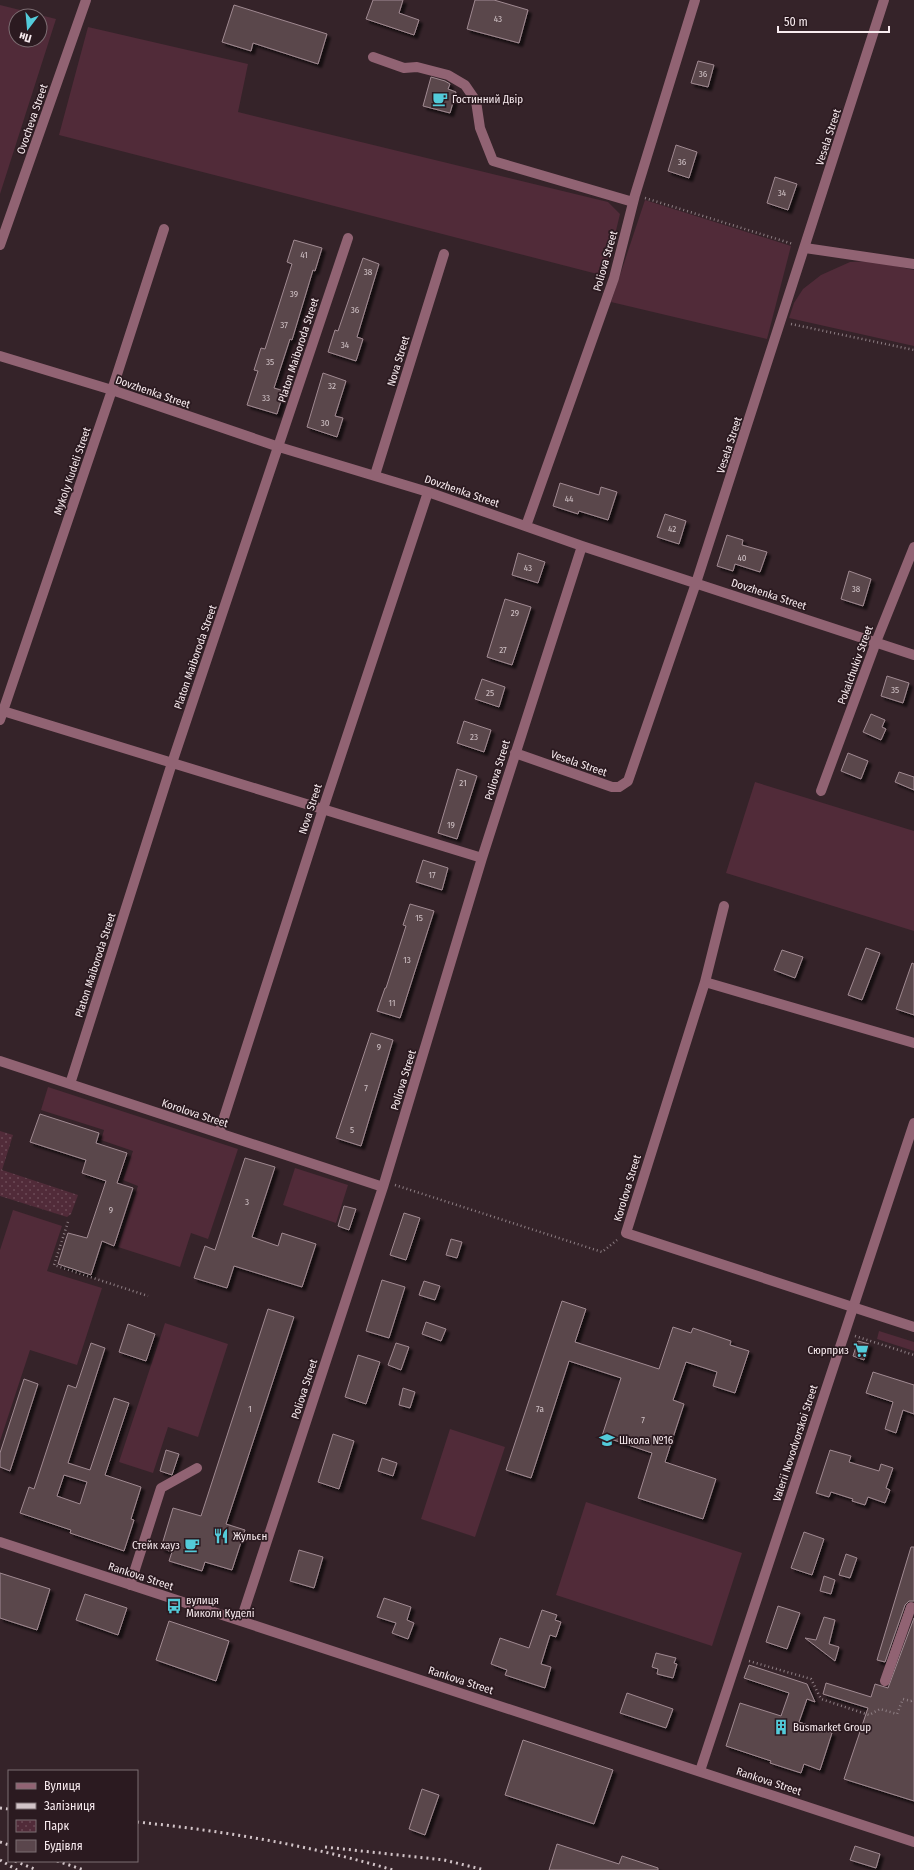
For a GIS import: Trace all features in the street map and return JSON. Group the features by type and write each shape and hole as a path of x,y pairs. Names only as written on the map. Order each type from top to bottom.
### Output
{"street":[{"name":"Ovocheva Street","path":"0,245 86,0"},
{"name":"Poliova Street","path":"526,526 614,278 634,199 695,0"},
{"name":"Vesela Street","path":"515,753 612,787 619,787 628,781 696,583 884,0"},
{"path":"373,57 404,68 416,67 448,75 465,85 476,101 480,128 494,161 634,199"},
{"name":"Mykoly Kudeli Street","path":"1,715 112,390 164,229"},
{"name":"Platon Maiboroda Street","path":"70,1084 172,763 348,238"},
{"path":"805,248 914,264"},
{"name":"Nova Street","path":"375,475 444,254"},
{"name":"Dovzhenka Street","path":"0,356 112,390 279,447 428,492 582,546 914,655"},
{"name":"Nova Street","path":"219,1133 322,809 428,492"},
{"name":"Poliova Street","path":"241,1620 383,1187 482,858 582,546"},
{"name":"Pokalchukiv Street","path":"821,791 876,642 914,547"},
{"path":"1,715 172,763 482,858"},
{"name":"Korolova Street","path":"724,906 705,982 626,1233 914,1327"},
{"path":"705,982 914,1043"},
{"name":"Korolova Street","path":"0,1061 383,1187"},
{"name":"Valerii Novodvorskoi Street","path":"700,1771 914,1123"},
{"path":"130,1585 161,1488 197,1468"},
{"name":"Rankova Street","path":"0,1542 914,1842"},
{"path":"885,1680 911,1608 914,1608"}],"path":[{"path":"634,199 805,248"},
{"path":"781,321 914,350"},
{"path":"383,1187 394,1185 602,1252 626,1233"},
{"path":"68,1222 54,1265 148,1296"},
{"path":"844,1332 914,1355"},
{"path":"737,1657 811,1679 821,1699 869,1715 880,1709 897,1714 903,1699 911,1702 914,1699"}],"green space":[{"path":"0,5 12,8 8,8 8,48 47,48 0,194"},
{"path":"48,17 56,19 48,44"},
{"path":"88,27 248,64 238,112 608,202 620,214 605,276 59,135"},
{"path":"645,200 791,246 767,339 611,302"},
{"path":"872,261 914,270 914,346 789,318 794,303 803,289 821,275 850,262"},
{"path":"755,782 914,831 914,931 726,873"},
{"path":"48,1087 238,1149 208,1239 191,1233 180,1267 118,1247 138,1186 123,1180 133,1151 101,1140 104,1130 41,1110"},
{"path":"0,1131 13,1135 2,1170 78,1195 71,1214 67,1217 0,1196"},
{"path":"295,1168 348,1185 336,1223 283,1205"},
{"path":"13,1210 62,1226 47,1271 102,1288 77,1365 30,1350 0,1441 0,1250"},
{"path":"165,1323 228,1344 198,1437 168,1427 153,1473 119,1462"},
{"path":"879,1331 914,1342 914,1351 877,1339"},
{"path":"450,1429 505,1447 475,1537 421,1519"},
{"path":"586,1502 742,1553 712,1646 556,1595"}],"building":[{"path":"373,0 403,0 399,13 419,20 414,35 366,19"},
{"path":"475,0 494,0 528,10 519,43 467,29"},
{"path":"234,5 327,34 318,64 253,43 251,51 222,42"},
{"path":"698,61 714,65 708,87 691,83"},
{"name":"Гостинний Двір","path":"431,77 450,84 448,89 456,92 450,113 423,106"},
{"path":"676,145 697,152 689,178 668,171"},
{"path":"775,177 797,184 788,210 767,203"},
{"path":"294,240 322,248 315,271 313,270 292,340 290,339 274,388 284,391 277,414 247,405 258,371 254,370 261,348 265,349 292,264 287,262"},
{"path":"363,258 379,264 357,337 363,339 356,361 328,352 335,330 338,331"},
{"path":"323,373 346,381 335,416 343,418 337,437 307,427"},
{"path":"560,483 599,495 601,487 617,492 608,520 579,511 578,514 553,506"},
{"path":"665,514 686,521 679,544 657,537"},
{"path":"727,535 743,540 742,545 767,552 760,572 735,564 733,571 717,566"},
{"path":"518,553 545,562 538,583 512,575"},
{"path":"849,571 871,579 863,606 841,599"},
{"path":"505,599 531,607 512,665 487,657"},
{"path":"887,676 909,683 903,703 881,696"},
{"path":"482,679 505,687 499,707 475,699"},
{"path":"871,714 885,720 882,727 886,729 881,740 863,732"},
{"path":"464,721 491,730 484,752 457,743"},
{"path":"848,753 868,761 861,779 841,771"},
{"path":"457,769 477,776 457,839 438,833"},
{"path":"899,772 914,777 914,790 895,782"},
{"path":"423,860 448,868 442,890 416,882"},
{"path":"410,904 434,911 400,1018 377,1011 406,926 403,925"},
{"path":"866,948 880,953 862,1000 848,995"},
{"path":"782,950 803,957 795,978 774,970"},
{"path":"912,963 914,964 914,1015 896,1009"},
{"path":"371,1033 393,1040 361,1146 336,1138"},
{"path":"40,1114 99,1133 96,1143 127,1153 117,1183 133,1188 114,1246 102,1241 91,1275 58,1264 68,1233 87,1238 106,1181 82,1173 86,1160 30,1142"},
{"path":"245,1158 275,1167 252,1237 278,1246 282,1233 316,1244 302,1287 234,1266 227,1288 194,1278 205,1246 215,1250"},
{"path":"344,1206 356,1209 349,1230 338,1226"},
{"path":"404,1213 420,1218 406,1260 390,1255"},
{"path":"451,1239 462,1242 457,1258 446,1255"},
{"path":"382,1280 405,1287 389,1338 366,1331"},
{"path":"424,1281 440,1286 435,1300 419,1295"},
{"path":"562,1301 586,1309 575,1342 659,1369 673,1327 691,1333 693,1328 731,1341 730,1345 749,1351 735,1393 713,1386 717,1372 686,1362 673,1400 684,1404 665,1462 716,1479 703,1519 638,1498 652,1453 602,1436 621,1378 569,1361 531,1478 506,1470"},
{"path":"268,1309 294,1317 226,1524 245,1530 232,1570 205,1562 202,1571 169,1561 172,1552 161,1548 173,1508 201,1516"},
{"path":"426,1322 446,1329 441,1341 422,1334"},
{"path":"128,1324 155,1334 146,1361 119,1352"},
{"name":"Сюрприз","path":"858,1341 869,1344 864,1360 853,1356"},
{"path":"91,1343 105,1348 68,1463 90,1470 114,1398 129,1403 105,1475 141,1487 131,1519 134,1520 124,1551 70,1533 71,1530 20,1513 29,1487 34,1489 68,1385 76,1388","holes":["64,1475 87,1482 80,1504 57,1496"]},
{"path":"396,1343 409,1347 401,1370 388,1365"},
{"path":"358,1355 380,1362 366,1404 345,1397"},
{"path":"873,1372 914,1385 914,1414 903,1410 896,1433 885,1429 893,1402 866,1393"},
{"path":"24,1379 38,1384 10,1471 0,1467 0,1453"},
{"path":"403,1388 415,1392 410,1408 399,1405"},
{"path":"333,1434 354,1441 339,1489 318,1482"},
{"path":"166,1450 179,1454 172,1475 160,1471"},
{"path":"830,1450 851,1456 849,1462 879,1471 881,1464 893,1468 886,1488 890,1490 885,1503 868,1497 865,1505 852,1501 853,1499 831,1492 829,1497 816,1493"},
{"path":"382,1458 397,1463 393,1476 378,1471"},
{"path":"804,1532 824,1539 812,1575 791,1568"},
{"path":"911,1547 914,1547 914,1601 909,1601 905,1605 885,1662 877,1660"},
{"path":"299,1550 323,1557 314,1588 290,1581"},
{"path":"846,1554 857,1558 850,1578 839,1575"},
{"path":"0,1573 50,1589 37,1630 0,1618"},
{"path":"824,1576 835,1580 831,1594 820,1591"},
{"path":"85,1594 127,1608 118,1635 76,1620"},
{"path":"384,1598 411,1607 407,1620 414,1623 408,1639 392,1633 396,1623 377,1617"},
{"path":"778,1606 800,1613 787,1649 766,1642"},
{"path":"542,1610 557,1615 555,1620 561,1622 556,1637 550,1635 541,1664 551,1667 545,1688 505,1675 507,1670 491,1664 500,1638 529,1648"},
{"path":"824,1617 835,1620 829,1644 839,1647 835,1661 805,1638 816,1640"},
{"path":"914,1618 914,1801 844,1779 868,1708 823,1694 826,1683 871,1697 875,1684 888,1688"},
{"path":"169,1621 229,1641 216,1681 156,1660"},
{"path":"656,1653 676,1658 674,1663 677,1664 673,1678 657,1674 658,1669 652,1667"},
{"name":"Busmarket Group","path":"749,1665 807,1684 815,1702 807,1699 799,1722 832,1733 820,1770 804,1764 801,1773 726,1746 740,1703 781,1716 789,1693 744,1678"},
{"path":"627,1693 673,1709 666,1728 620,1713"},
{"path":"523,1740 613,1770 594,1824 505,1795"},
{"path":"422,1789 439,1795 425,1835 409,1829"},
{"path":"557,1844 619,1864 622,1856 658,1868 658,1870 549,1870"},
{"path":"855,1846 880,1854 876,1868 850,1860"}],"railway":[{"path":"0,1808 8,1809"},
{"path":"138,1822 202,1830 298,1846 393,1870"},
{"path":"0,1842 8,1845"},
{"path":"325,1847 444,1860 485,1870"},
{"path":"0,1860 17,1870"},
{"path":"17,1862 37,1870"},
{"path":"60,1862 84,1870"}],"place":[{"name":"Гостинний Двір","path":"440,99"},
{"name":"Сюрприз","path":"861,1350"},
{"name":"Школа №16","path":"607,1440"},
{"name":"Жульєн","path":"221,1536"},
{"name":"Стейк хауз","path":"192,1545"},
{"name":"вулиця Миколи Куделі","path":"174,1606"},
{"name":"Busmarket Group","path":"781,1727"}]}
